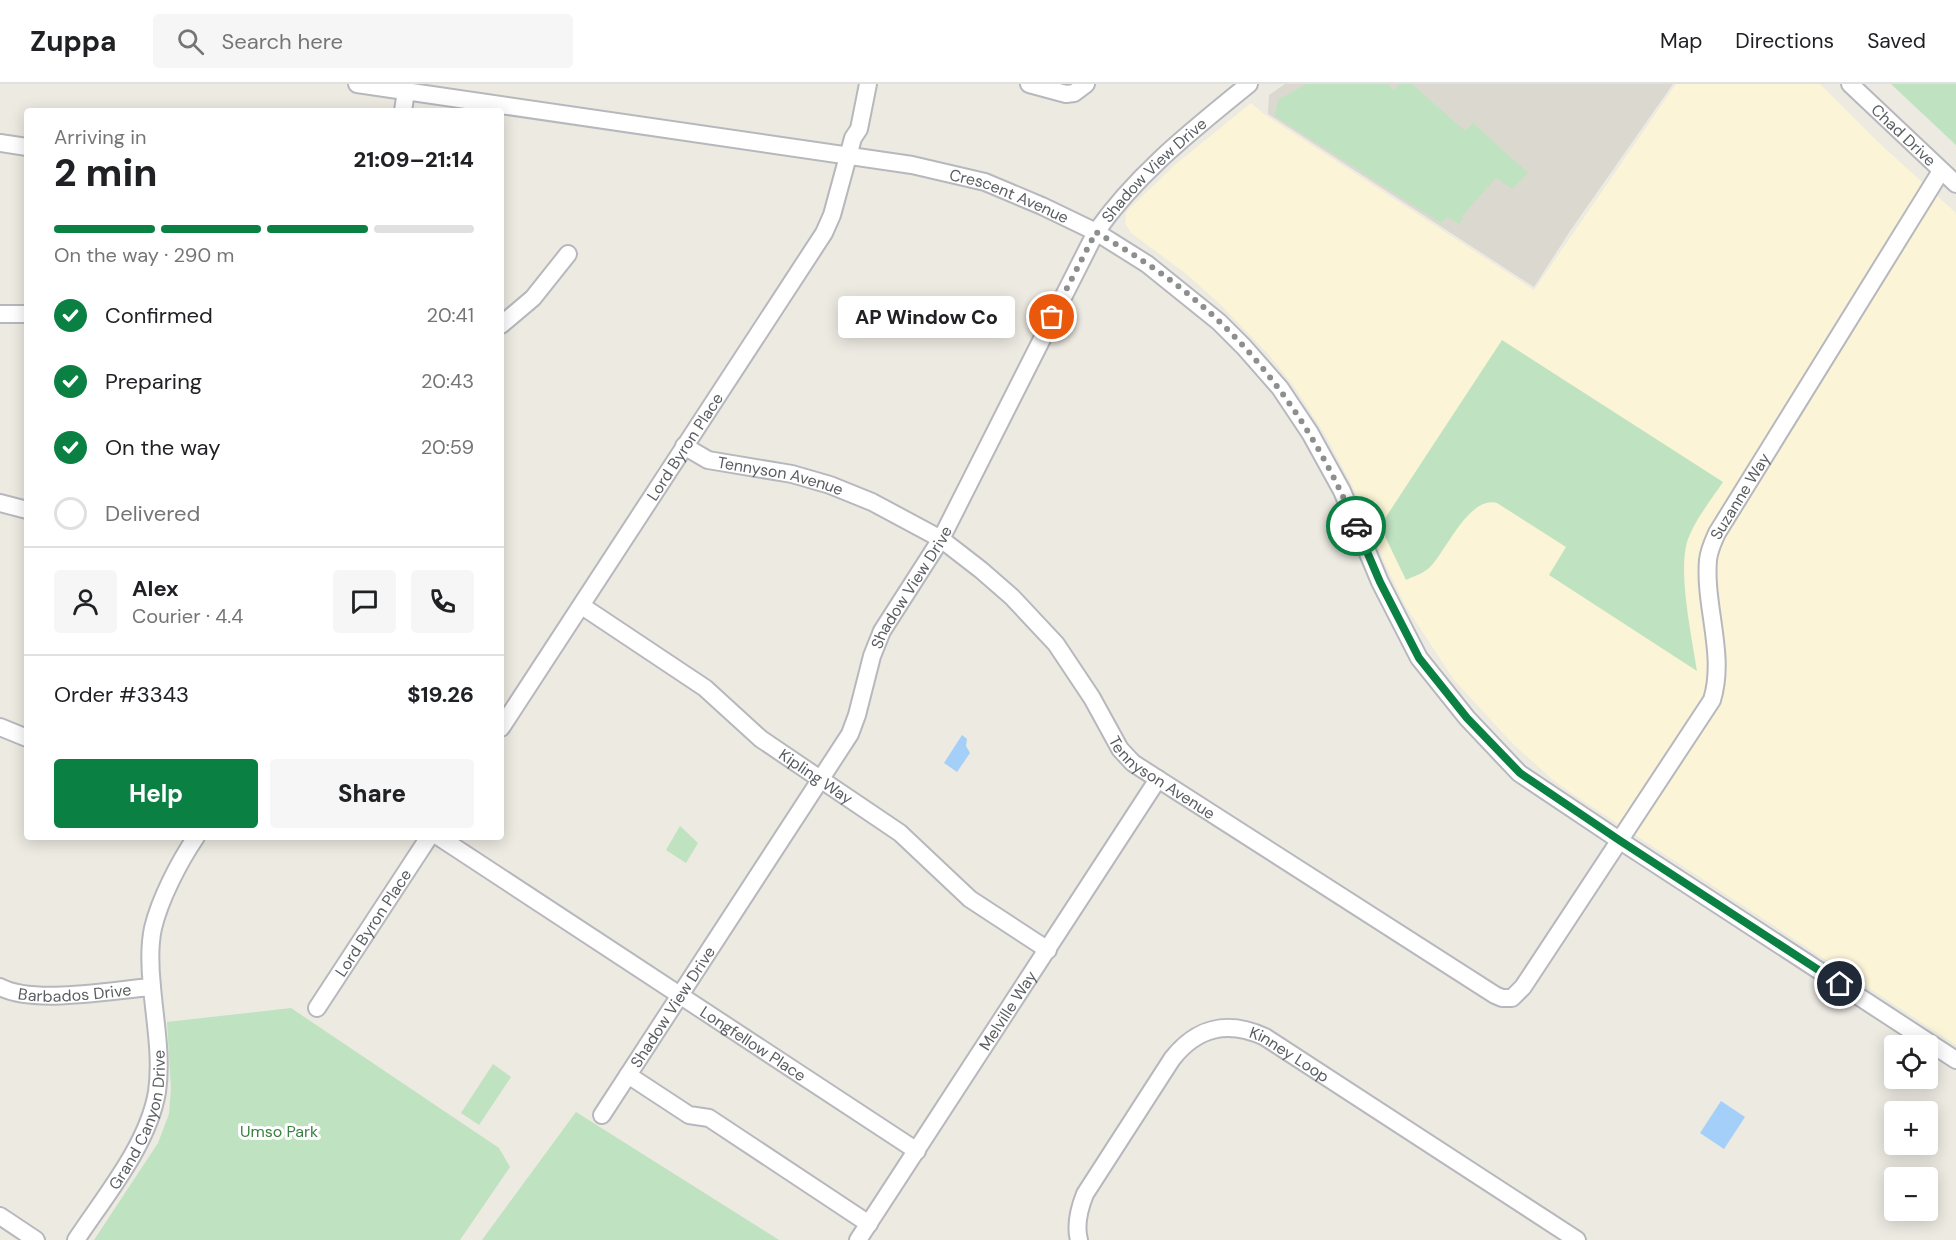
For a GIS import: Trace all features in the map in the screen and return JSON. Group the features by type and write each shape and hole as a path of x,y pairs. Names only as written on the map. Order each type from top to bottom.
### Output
{"street":[{"name":"Crescent Avenue","path":"357,84 912,165 986,182 1096,232 1147,264 1180,289 1227,329 1264,368 1303,422 1342,491 1380,582 1419,658 1467,718 1520,773 1956,1060"},
{"path":"853,138 848,129 857,84"},
{"path":"849,155 853,138 860,129 868,84"},
{"path":"1029,84 1066,94 1074,93 1086,84"},
{"name":"Shadow View Drive","path":"602,1115 854,725 872,656 882,631 940,539 1096,232 1112,208 1157,161 1249,84"},
{"name":"Chad Drive","path":"1850,84 1956,184"},
{"path":"403,108 406,91"},
{"path":"0,143 24,147"},
{"name":"Lord Byron Place","path":"504,723 827,227 849,155"},
{"name":"Suzanne Way","path":"1619,840 1706,712 1716,689 1717,669 1708,558 1717,533 1941,171"},
{"path":"504,322 533,298 568,254"},
{"path":"0,314 24,315"},
{"name":"Tennyson Avenue","path":"684,446 708,460 792,474 830,484 872,502 940,539 981,570 1056,644 1080,677 1120,749 1133,762 1502,998 1512,998 1523,987 1619,840"},
{"path":"0,503 24,509"},
{"name":"Kipling Way","path":"582,606 698,683 761,739 900,833 962,892 1048,950"},
{"path":"0,727 24,737"},
{"name":"Melville Way","path":"858,1240 1158,779"},
{"name":"Grand Canyon Drive","path":"76,1240 132,1155 148,1124 156,1093 159,1064 150,955 153,928 177,868 193,840"},
{"name":"Lord Byron Place","path":"317,1008 427,840"},
{"name":"Longfellow Place","path":"444,840 917,1150"},
{"name":"Barbados Drive","path":"0,987 17,993 43,997 152,987"},
{"name":"Kinney Loop","path":"1079,1240 1077,1225 1085,1194 1172,1059 1189,1041 1210,1031 1228,1027 1252,1031 1265,1037 1577,1240"},
{"path":"628,1075 689,1115 709,1118 869,1224"},
{"path":"0,1216 36,1240"}],"shaded area":[{"path":"1285,84 1673,84 1570,231 1534,287 1268,114 1269,95"},
{"path":"1676,84 1820,84 1877,141 1956,213 1956,1045 1574,795 1553,780 1512,743 1454,680 1406,607 1352,485 1324,433 1293,385 1269,355 1220,304 1185,273 1131,233 1125,223 1126,213 1130,208 1177,163 1251,103 1264,114 1534,290"}],"green space":[{"path":"1306,84 1387,84 1394,90 1399,84 1412,84 1465,131 1473,123 1528,173 1512,189 1496,178 1461,217 1463,219 1459,224 1447,217 1441,223 1275,116 1278,100"},
{"path":"1891,84 1956,84 1956,145"},
{"path":"1502,340 1723,482 1694,526 1687,542 1685,555 1685,588 1697,671 1549,575 1566,547 1497,503 1487,503 1468,515 1431,566 1406,580 1380,526"},
{"path":"680,826 698,843 686,863 666,850"},
{"name":"Umso Park","path":"291,1008 499,1148 510,1167 460,1240 94,1240 158,1143 169,1114 171,1088 167,1022"},
{"path":"493,1064 511,1077 479,1125 461,1113"},
{"path":"576,1112 779,1240 482,1240"}],"water":[{"path":"962,735 967,739 966,746 970,753 957,772 944,763"},
{"path":"1721,1101 1745,1117 1724,1149 1700,1133"}],"way so far":[{"path":"1052,317 1096,232 1147,264 1219,322 1264,368 1280,388 1310,433 1342,491 1356,526"}],"place":[{"name":"AP Window Co","path":"1052,317"}],"route":[{"path":"1356,526 1380,582 1419,658 1467,718 1520,773 1840,984"}]}
